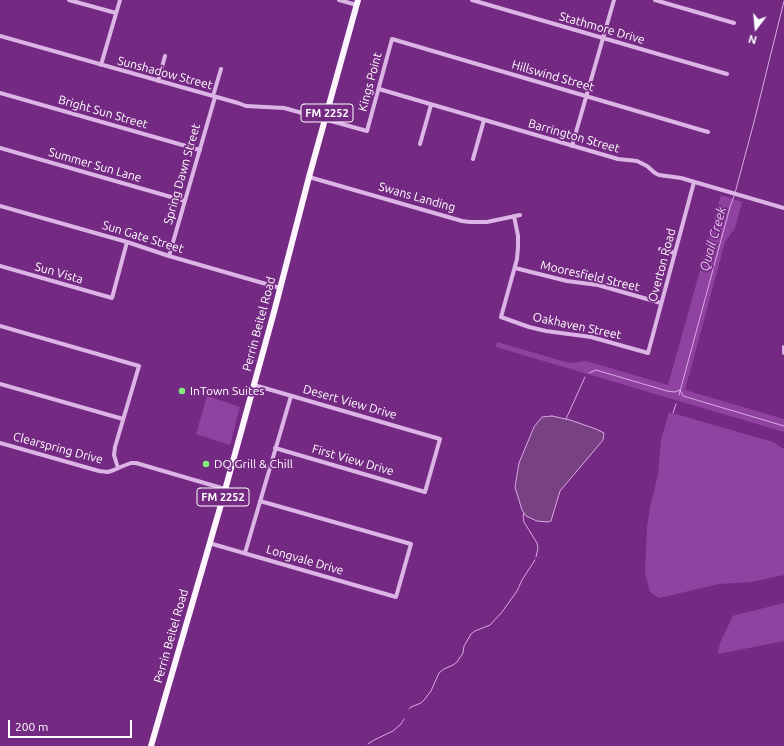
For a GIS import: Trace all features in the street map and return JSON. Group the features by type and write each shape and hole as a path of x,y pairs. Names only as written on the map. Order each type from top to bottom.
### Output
{"main road":[{"name":"Perrin Beitel Road","path":"151,746 254,385 357,3"}],"street":[{"path":"69,0 116,13"},
{"path":"101,66 120,0"},
{"path":"339,0 357,3"},
{"name":"Stathmore Drive","path":"472,0 727,74"},
{"path":"572,146 614,0"},
{"path":"655,0 734,23"},
{"name":"Sunshadow Street","path":"0,36 101,66 246,106 284,108 368,131"},
{"name":"Hillswind Street","path":"392,40 708,132"},
{"name":"Kings Point","path":"368,131 392,40"},
{"path":"158,81 165,56"},
{"name":"Spring Dawn Street","path":"169,256 200,150 221,69"},
{"name":"Barrington Street","path":"379,89 618,160 637,161 659,175 681,178 784,208"},
{"name":"Bright Sun Street","path":"0,93 200,150"},
{"path":"420,144 432,104"},
{"path":"473,159 484,120"},
{"name":"Summer Sun Lane","path":"0,148 185,201"},
{"name":"Swans Landing","path":"309,177 462,220 487,222 520,215"},
{"name":"Overton Road","path":"648,353 694,182"},
{"name":"Sun Gate Street","path":"0,206 280,288"},
{"path":"514,216 517,229 518,247 515,268"},
{"name":"Sun Vista","path":"0,266 112,298 127,242"},
{"path":"660,249 675,253"},
{"name":"Mooresfield Street","path":"515,268 560,280 598,285 662,303"},
{"name":"Oakhaven Street","path":"515,268 501,317 529,327 546,331 592,337 648,353"},
{"path":"0,326 139,366 115,447 114,455 118,468"},
{"path":"784,347 784,353"},
{"path":"0,384 123,419"},
{"name":"Desert View Drive","path":"254,385 440,439 425,492"},
{"path":"245,553 291,396"},
{"name":"Clearspring Drive","path":"0,443 99,471 108,472 131,463 141,464 225,489"},
{"name":"First View Drive","path":"275,448 425,492"},
{"name":"Longvale Drive","path":"210,543 396,597 411,544 260,500"}],"shaded area":[{"path":"721,195 742,202 735,228 725,242 685,390 784,419 784,432 496,347 497,342 569,363 586,361 668,385"},
{"path":"207,396 240,407 230,445 196,434"},
{"path":"669,412 773,442 784,449 784,575 751,582 719,584 659,598 650,592 645,572 647,527 650,507 658,475 661,440"},
{"path":"552,416 570,420 604,433 603,440 560,491 551,521 548,522 537,521 526,516 522,510 515,487 519,463 534,427 542,417"},
{"path":"784,603 784,641 718,654 720,643 732,616"}],"waterway":[{"name":"Quail Creek","path":"735,193 784,1"},
{"name":"Quail Creek","path":"679,395 734,196"},
{"name":"Quail Creek","path":"589,373 596,370 667,391 675,392 680,390"},
{"name":"Quail Creek","path":"566,419 585,377"},
{"path":"680,390 683,396 784,426"},
{"path":"673,413 676,404"},
{"name":"Quail Creek","path":"524,513 524,522 537,543 538,548 536,557"},
{"name":"Quail Creek","path":"409,709 421,703 425,699 431,691 439,673 457,662 463,653 464,646 471,634 490,625 502,612 517,591 535,560"},
{"name":"Quail Creek","path":"368,744 393,731 404,719"}],"place":[{"name":"InTown Suites","path":"182,391"},
{"name":"DQ Grill & Chill","path":"206,464"}]}
